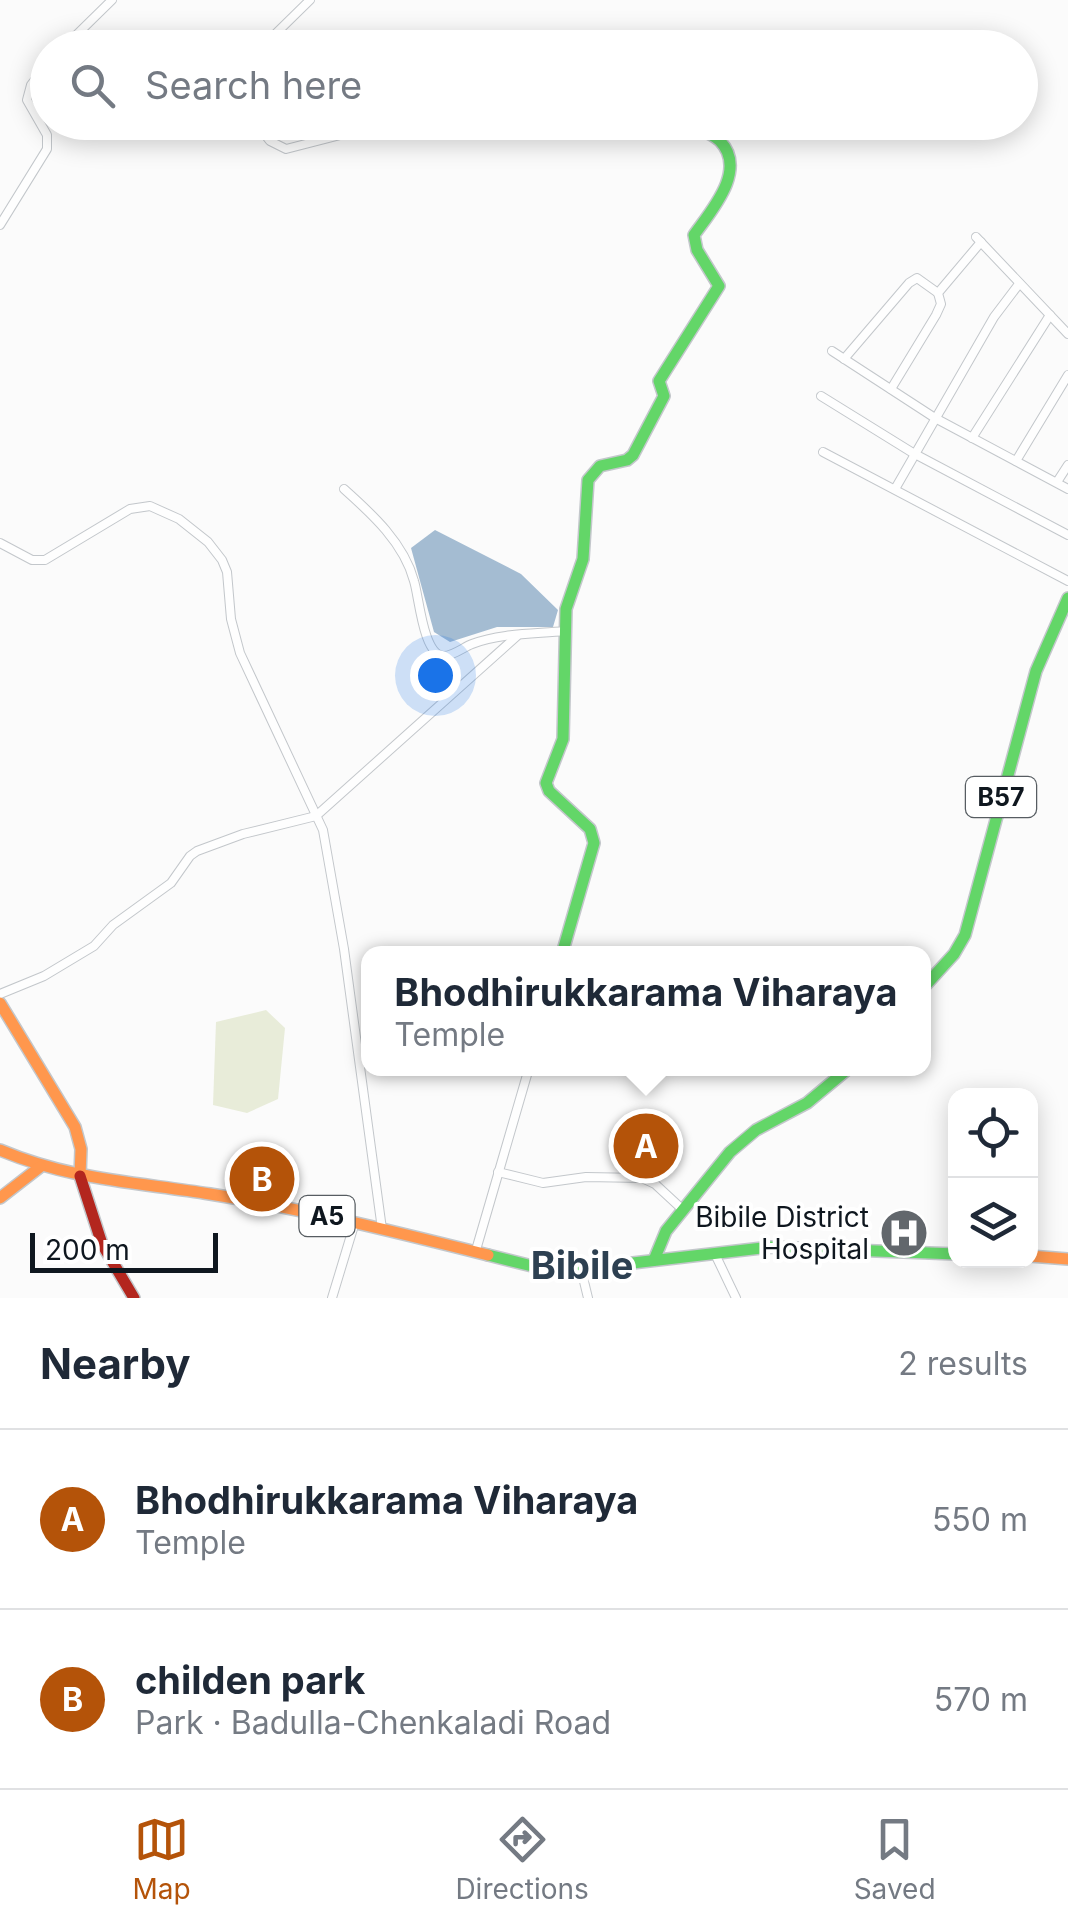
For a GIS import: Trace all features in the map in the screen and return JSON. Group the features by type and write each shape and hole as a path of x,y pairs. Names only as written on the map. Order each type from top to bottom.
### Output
{"main road":[{"path":"564,946 594,842 590,829 546,784 563,739 566,608 583,559 588,480 600,466 633,456 664,396 659,381 720,286 699,256 694,235 724,192 730,169 718,140"},
{"name":"B57","path":"931,979 954,954 965,935 1036,672 1064,619 1068,598"},
{"path":"0,1003 75,1127 81,1150 80,1176 102,1244 134,1298"},
{"path":"654,1260 659,1242 682,1209 740,1142 807,1102 839,1076"},
{"name":"A5","path":"0,1150 40,1167 80,1176 210,1194 354,1222 532,1266 581,1269 771,1247 948,1254"},
{"path":"0,1198 40,1167"},
{"path":"1038,1257 1068,1259"}],"street":[{"path":"81,30 112,0"},
{"path":"279,30 310,0"},
{"path":"0,225 47,149 46,140"},
{"path":"269,140 286,149 321,140"},
{"path":"938,293 979,240 1068,334"},
{"path":"844,359 916,278 938,293 941,304 891,390"},
{"path":"894,489 994,317 1019,284"},
{"path":"972,438 1050,315"},
{"path":"832,351 935,418 1068,489"},
{"path":"1016,461 1068,375"},
{"path":"821,396 913,453 1068,535"},
{"path":"823,452 1068,581"},
{"path":"1056,482 1068,464"},
{"path":"344,489 374,516 405,557 434,652 446,657 472,644 566,631"},
{"path":"0,543 32,560 45,560 130,509 150,506 179,519 208,542 227,572 231,619 240,653 323,830 361,1074"},
{"path":"0,994 44,976 94,946 113,925 171,883 198,851 243,834 317,815 517,636"},
{"path":"361,1076 382,1229"},
{"path":"476,1250 526,1076"},
{"path":"498,1172 543,1183 642,1178 682,1209"},
{"path":"332,1298 354,1222"},
{"path":"715,1254 736,1298"},
{"path":"581,1269 588,1298"}],"shaded area":[{"name":"Bibile District Hospital","path":"887,1227 922,1227 921,1239 886,1238"}],"green space":[{"path":"266,1010 285,1028 278,1099 247,1113 213,1105 216,1022"}],"water":[{"path":"435,530 521,574 558,610 553,627 497,627 450,642 434,632 411,548"}],"traffic: fast":[{"path":"564,946 594,843 590,829 549,791 546,783 563,739 566,609 583,559 588,480 600,466 633,455 664,396 659,381 719,286 697,250 694,235 729,177 728,152 719,140"},
{"path":"931,979 965,935 1036,671 1068,598"},
{"path":"654,1260 666,1231 730,1152 756,1130 807,1103 839,1076"},
{"path":"488,1255 532,1266 581,1269 771,1247 948,1254"}],"traffic: slow":[{"path":"0,1003 75,1127 81,1149 80,1176"},
{"path":"0,1150 78,1174 280,1207 488,1255"},
{"path":"0,1198 40,1167"},
{"path":"1038,1257 1068,1259"}],"traffic: jam":[{"path":"80,1176 102,1244 134,1298"}],"place":[{"name":"Bhodhirukkarama Viharaya","path":"646,1146"},
{"name":"childen park","path":"262,1179"},
{"name":"Bibile District Hospital","path":"904,1233"}],"district":[{"name":"Bibile","path":"582,1265"}]}
